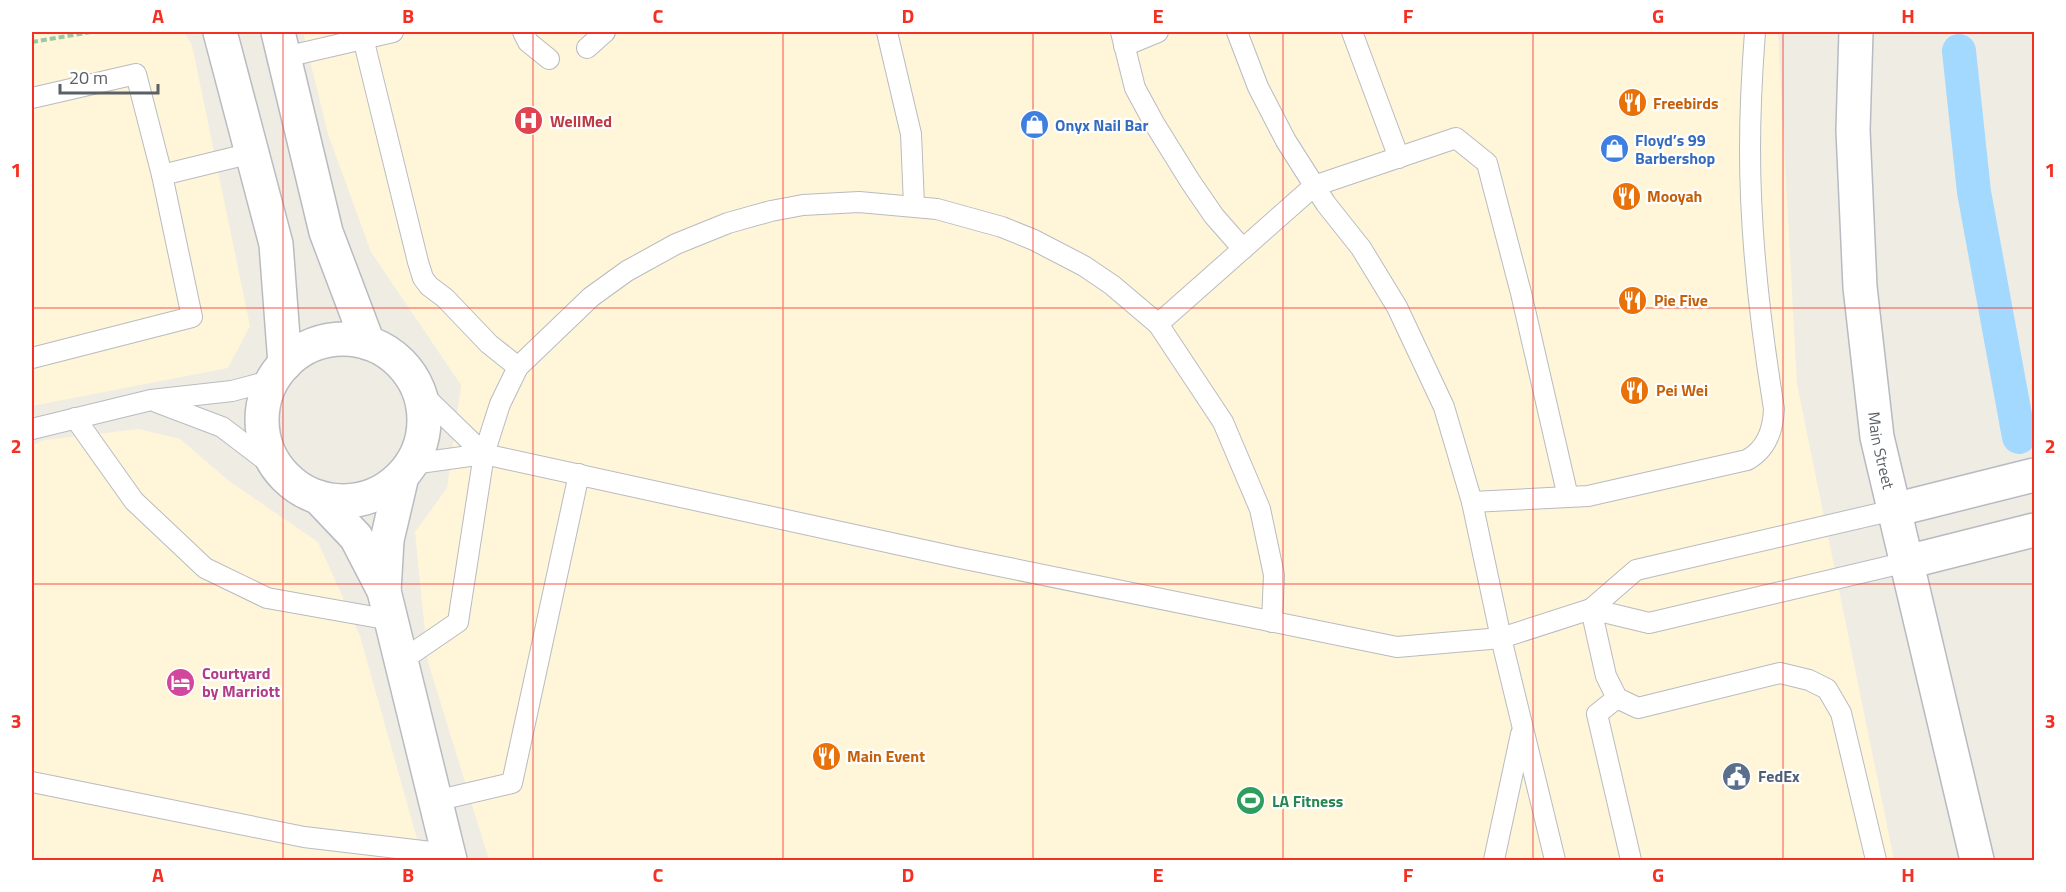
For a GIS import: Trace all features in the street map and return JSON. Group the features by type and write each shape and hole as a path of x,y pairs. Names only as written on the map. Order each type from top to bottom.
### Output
{"street":[{"path":"220,32 276,244 279,372"},
{"name":"Main Street","path":"1856,32 1853,130 1860,287 1877,437 1977,861"},
{"path":"282,44 326,232 368,343"},
{"path":"387,606 387,540 407,470 421,445 424,413 420,392 400,362 379,347 346,339 324,341 303,350 279,372 265,399 262,421 266,443 281,472 298,487 318,497 339,501 361,499 376,494 407,470"},
{"path":"1894,510 2034,476"},
{"path":"318,497 356,537 387,606 449,857"},
{"path":"1907,562 2034,530"}],"lane":[{"path":"282,44 363,38 393,32"},
{"path":"523,32 528,42 549,59"},
{"path":"588,48 605,32"},
{"path":"887,32 911,134 914,205"},
{"path":"1158,32 1122,39 1135,88 1190,182 1214,216 1243,249"},
{"path":"1237,32 1258,87 1286,141 1314,186 1361,248 1397,307 1444,407 1472,502 1501,638 1555,861"},
{"path":"1352,32 1399,158"},
{"path":"1472,502 1588,496 1747,460 1758,453 1770,435 1774,409 1757,293 1752,228 1750,108 1755,32"},
{"path":"363,38 423,278 489,344 518,367"},
{"path":"32,98 136,74 162,175 192,317 32,358"},
{"path":"1158,324 1314,186 1456,138 1487,163 1521,293 1568,497"},
{"path":"162,175 252,153"},
{"path":"401,661 459,622 484,454 500,404 518,367 609,283 656,254 696,234 749,217 803,205 859,202 914,205 970,216 1034,240 1064,255 1112,285 1158,324 1223,422 1260,509 1274,575 1272,622"},
{"path":"32,429 151,399 232,392 279,372"},
{"path":"420,392 484,454"},
{"path":"151,399 222,427 281,472"},
{"path":"75,418 134,501 205,568 267,598 387,606"},
{"path":"407,470 484,454 949,555 1397,647 1501,638 1591,609 1636,570 1894,510"},
{"path":"435,801 512,783 579,474"},
{"path":"1591,609 1649,623 1907,562"},
{"path":"1591,609 1606,676 1617,698 1638,708 1780,674 1809,680 1827,689 1841,713 1876,861"},
{"path":"1617,698 1597,714 1631,861"},
{"path":"1494,861 1522,728"},
{"path":"32,782 304,837 362,852 449,857"}],"path":[{"path":"32,42 91,32"}],"shaded area":[{"path":"32,32 184,32 192,45 250,326 228,368 32,406"},
{"path":"303,32 1778,32 1797,384 1894,860 489,860 428,662 415,532 447,488 461,385 371,252 328,134"},
{"path":"139,429 180,439 229,481 318,542 360,636 423,860 32,860 32,445 45,440"}],"waterway":[{"path":"1959,51 1974,192 2019,437"}],"place":[{"name":"Freebirds","path":"1632,103"},
{"name":"WellMed","path":"529,121"},
{"name":"Onyx Nail Bar","path":"1034,125"},
{"name":"Floyd’s 99 Barbershop","path":"1614,149"},
{"name":"Mooyah","path":"1626,196"},
{"name":"Pie Five","path":"1633,300"},
{"name":"Pei Wei","path":"1635,390"},
{"name":"Courtyard by Marriott","path":"181,682"},
{"name":"Main Event","path":"826,756"},
{"name":"FedEx","path":"1737,776"},
{"name":"LA Fitness","path":"1251,801"}]}
